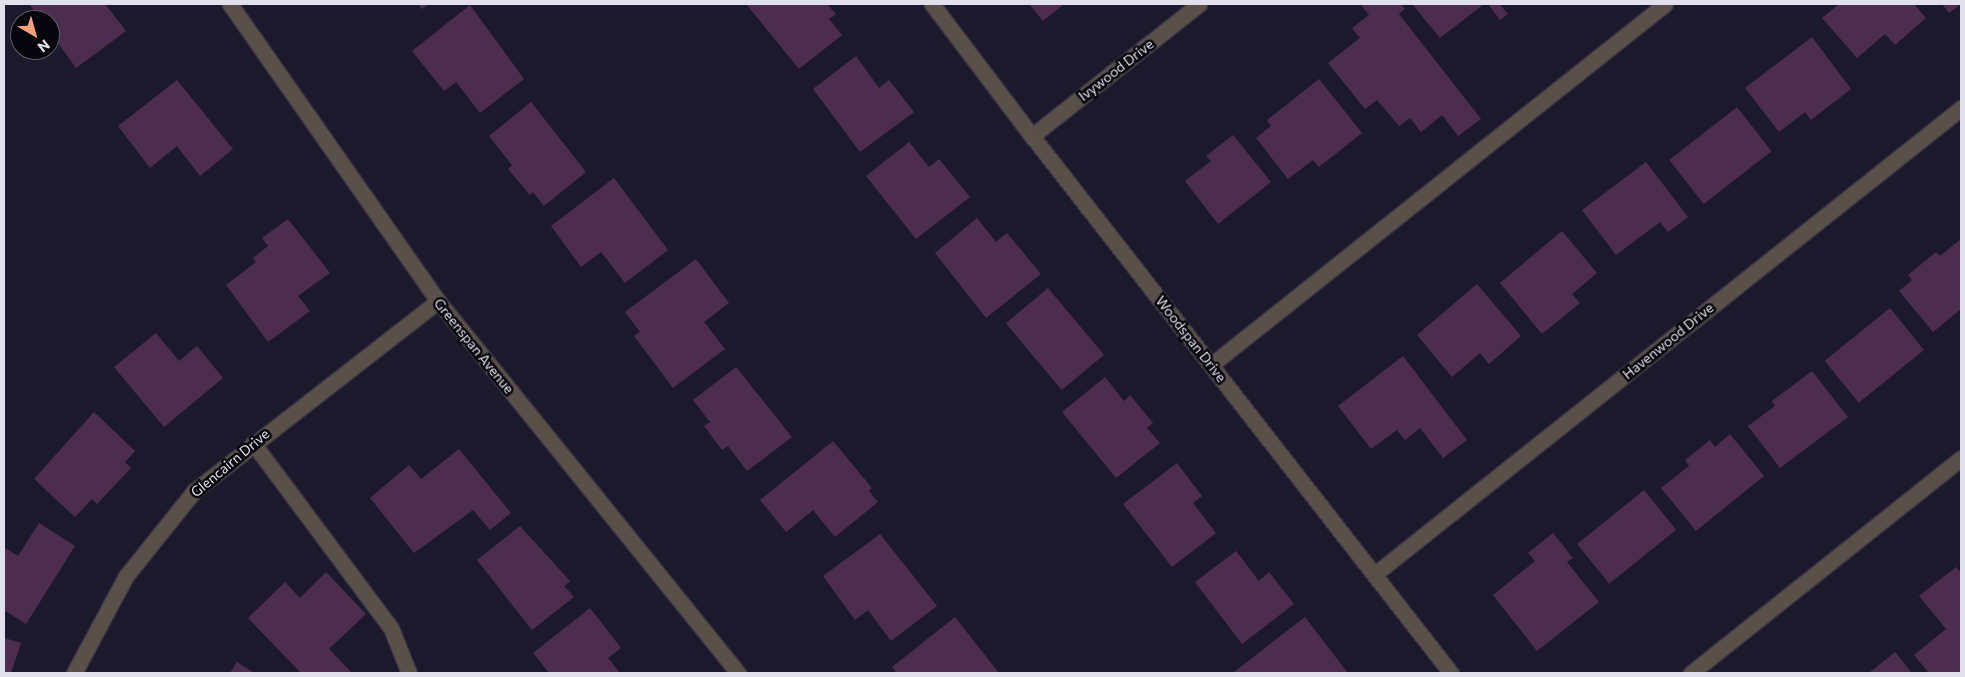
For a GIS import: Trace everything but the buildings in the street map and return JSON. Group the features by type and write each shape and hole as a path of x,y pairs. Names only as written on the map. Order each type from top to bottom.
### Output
{"street":[{"name":"Greenspan Avenue","path":"230,4 438,301 738,673"},
{"name":"Woodspan Drive","path":"932,4 1032,136 1451,673"},
{"name":"Ivywood Drive","path":"1032,136 1199,4"},
{"path":"1211,365 1666,4"},
{"name":"Havenwood Drive","path":"1375,574 1961,108"},
{"name":"Glencairn Drive","path":"74,673 126,576 154,538 194,491 253,443 438,301"},
{"path":"253,443 391,628 409,673"},
{"path":"1691,673 1961,458"}]}
